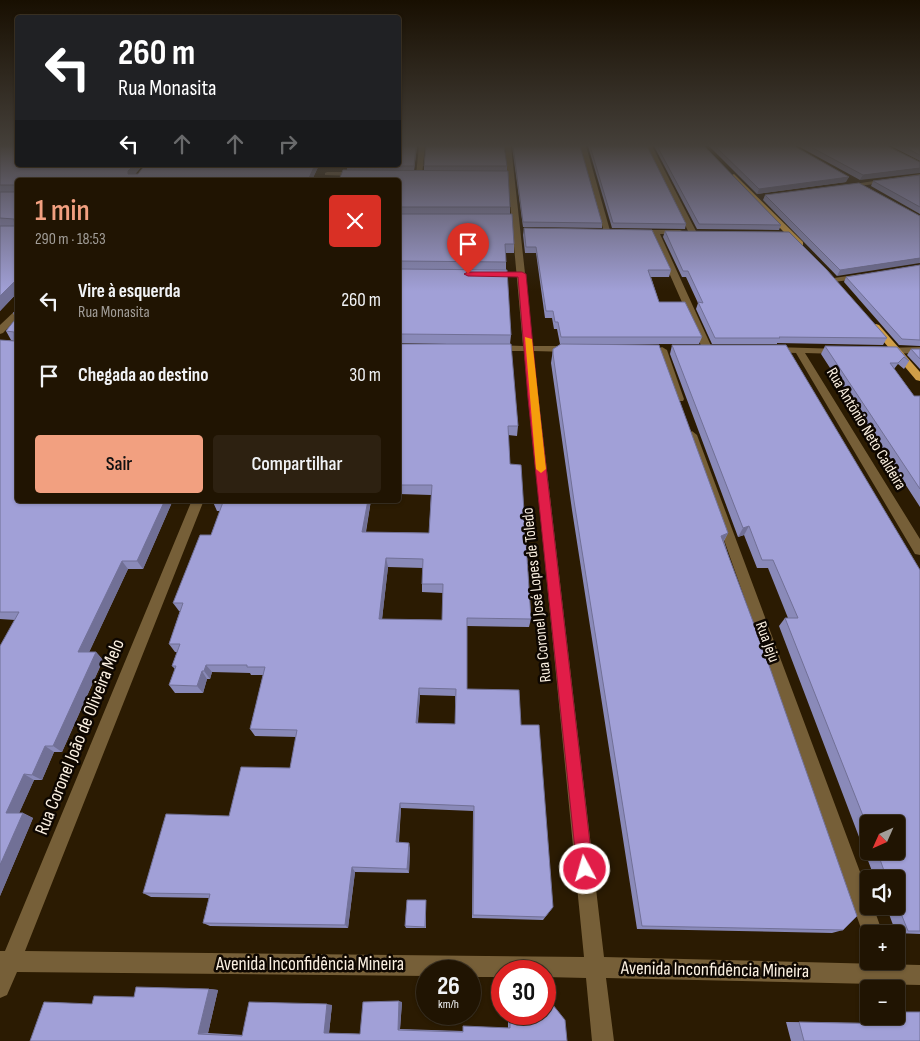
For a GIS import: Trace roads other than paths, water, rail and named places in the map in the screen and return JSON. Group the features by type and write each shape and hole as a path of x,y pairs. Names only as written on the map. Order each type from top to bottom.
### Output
{"main road":[{"path":"756,195 809,253"},
{"path":"828,272 841,287"},
{"path":"872,323 920,378"}],"street":[{"name":"Rua Coronel José Lopes de Toledo","path":"511,195 517,225 517,274 528,349 604,1041"},
{"path":"597,195 608,232"},
{"path":"674,195 694,232"},
{"path":"599,232 618,232"},
{"path":"627,232 703,233"},
{"path":"655,232 708,350"},
{"path":"780,233 790,234"},
{"path":"834,280 872,274"},
{"path":"0,331 15,314"},
{"path":"489,348 576,349"},
{"name":"Rua Jeju","path":"662,350 870,925"},
{"path":"763,350 848,351"},
{"name":"Rua Antônio Neto Caldeira","path":"800,350 920,550"},
{"path":"877,351 920,350"},
{"name":"Rua Coronel João de Oliveira Melo","path":"0,988 6,961 197,503"},
{"name":"Avenida Inconfidência Mineira","path":"6,961 132,964 860,968"},
{"name":"Avenida Inconfidência Mineira","path":"895,970 920,975"}]}
